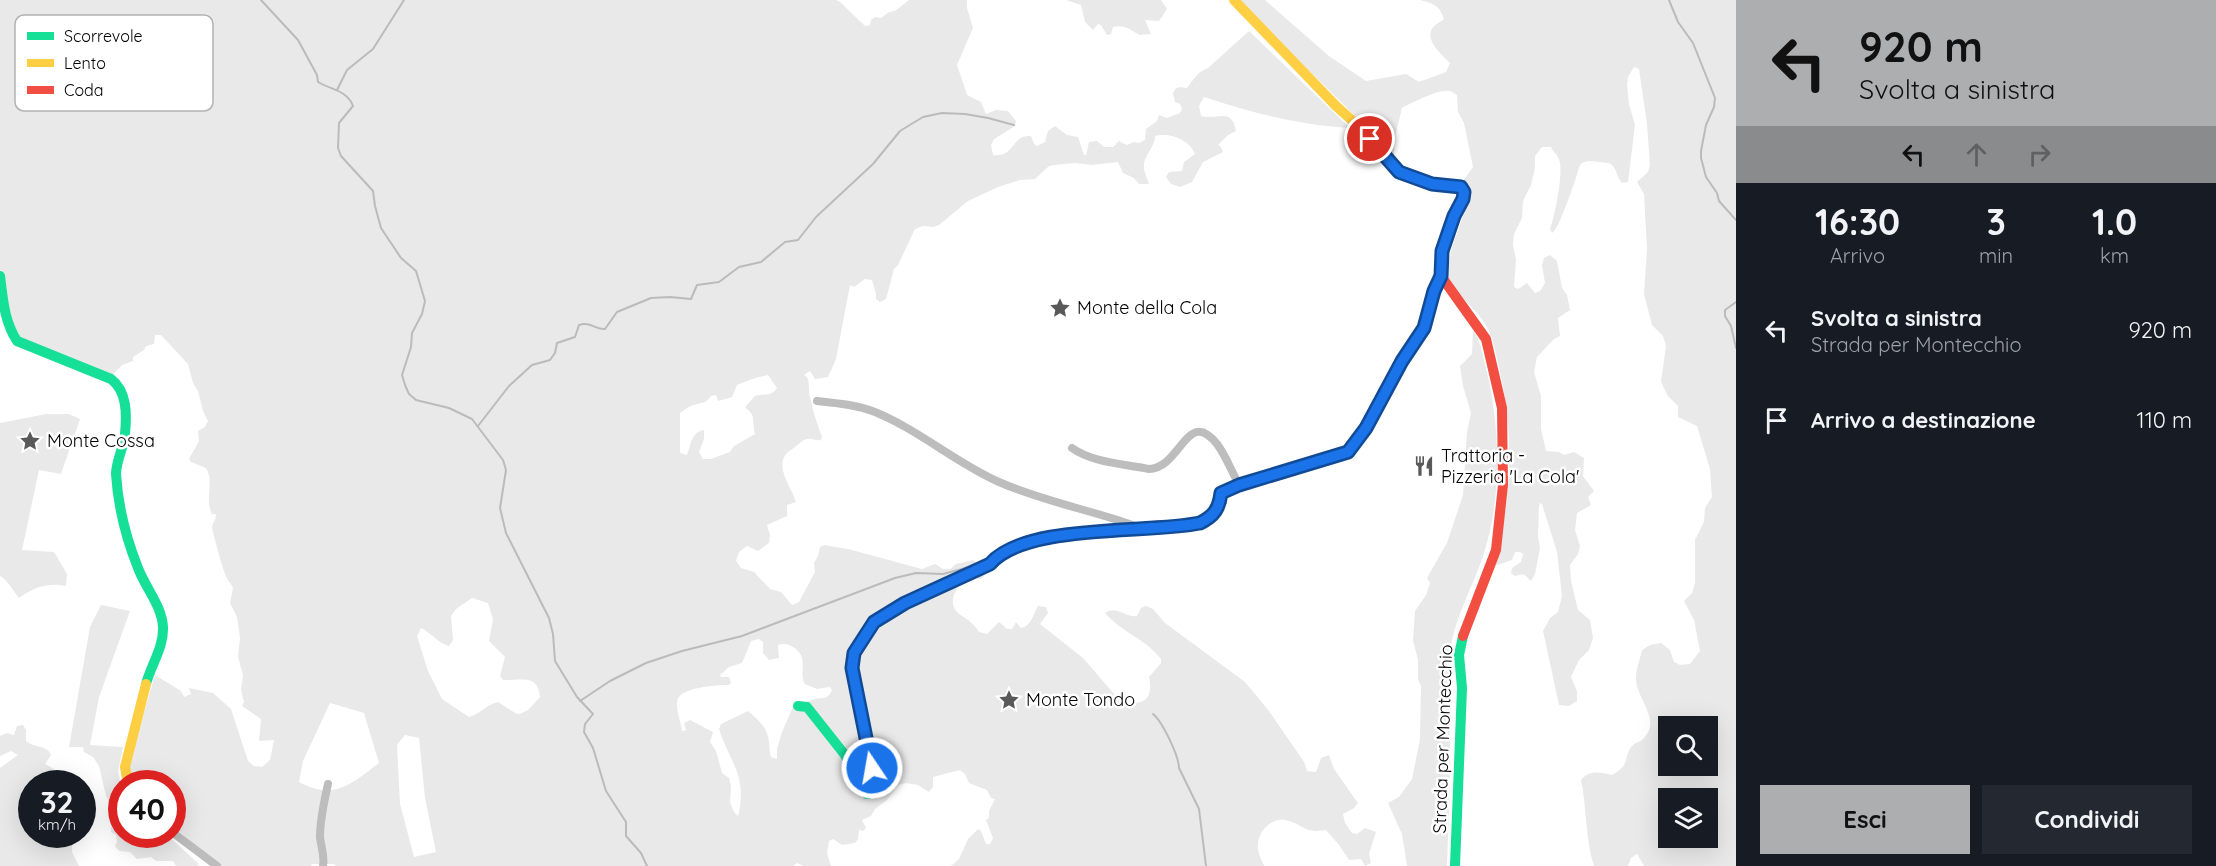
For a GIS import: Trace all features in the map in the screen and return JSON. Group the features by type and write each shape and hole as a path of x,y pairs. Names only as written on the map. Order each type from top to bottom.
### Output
{"street":[{"path":"798,706 807,707 845,755 867,794 874,792 875,786 852,668 854,653 874,622 905,603 990,564 998,554 1015,546 1098,531 1200,523 1210,518 1217,510 1221,493 1239,485 1348,452 1366,428 1402,361 1424,328 1434,291 1441,276 1442,251 1464,192 1461,187 1432,184 1399,172 1355,123 1234,0"},
{"path":"0,276 6,317 17,341 111,379 120,386 124,396 125,434 116,471 121,514 138,568 156,602 163,625 162,642 147,680 126,770"},
{"name":"Strada per Montecchio","path":"1441,276 1486,339 1502,408 1504,449 1503,485 1496,550 1464,632 1459,655 1462,688 1455,866"},
{"path":"817,401 874,411 997,482 1046,500 1142,529"},
{"path":"1072,448 1082,455 1158,469 1169,461 1187,438 1200,430 1209,435 1219,446 1239,485"},
{"path":"323,866 324,858 320,839 321,819 328,784"},
{"path":"186,843 217,866"}],"shaded area":[{"path":"0,0 836,0 865,26 870,25 871,20 875,17 881,18 895,11 909,0 967,0 973,28 957,65 967,95 981,102 986,114 996,110 1008,111 1016,121 1015,126 994,139 991,145 993,155 1006,153 1025,136 1031,136 1037,146 1045,142 1048,131 1055,126 1067,135 1078,137 1084,155 1086,155 1089,142 1097,141 1104,147 1113,147 1119,141 1127,145 1134,142 1139,143 1145,140 1146,129 1157,121 1159,115 1167,118 1180,113 1182,109 1180,104 1175,102 1173,94 1175,89 1187,88 1204,69 1208,68 1249,31 1350,128 1276,117 1204,97 1199,106 1201,116 1228,117 1236,131 1218,145 1223,152 1203,162 1192,182 1180,187 1171,184 1166,177 1169,172 1182,171 1184,162 1195,154 1189,145 1173,136 1155,136 1144,164 1149,184 1139,184 1134,178 1123,173 1118,162 1054,165 1049,166 1035,179 1020,180 998,187 968,201 939,225 915,229 894,269 886,299 880,302 876,299 872,280 865,279 854,287 850,285 836,359 828,377 815,379 810,371 804,375 808,380 809,394 821,440 804,440 788,452 783,459 785,478 796,502 787,505 787,516 767,525 770,535 769,543 758,551 747,546 739,552 736,561 741,568 754,572 770,589 781,592 792,605 799,602 815,572 814,563 820,547 824,545 848,549 922,569 935,564 943,569 950,569 956,564 973,560 985,571 983,578 969,579 959,586 953,597 954,608 958,613 972,623 979,632 987,634 999,622 1007,629 1012,629 1016,622 1021,628 1025,627 1038,606 1046,607 1048,613 1040,624 1083,658 1121,702 1128,703 1140,702 1148,697 1149,677 1161,663 1161,659 1105,613 1114,610 1137,616 1141,608 1146,606 1153,609 1165,623 1245,682 1269,711 1304,762 1307,771 1316,772 1321,758 1329,755 1334,769 1358,803 1343,814 1345,823 1352,833 1357,834 1365,828 1376,832 1369,854 1371,863 1365,866 1361,859 1349,860 1326,830 1313,831 1285,820 1279,820 1269,824 1259,837 1258,850 1264,866 951,866 959,859 968,839 978,829 986,844 990,844 993,838 986,820 989,818 989,811 995,799 991,798 987,790 969,783 965,774 960,770 933,777 933,787 929,792 918,785 906,783 898,785 871,816 862,820 866,828 863,831 859,830 855,843 842,845 833,839 829,841 827,853 831,866 804,866 797,863 793,866 336,866 334,864 312,864 311,866 219,866 186,837 186,770 129,770 155,675 181,691 184,697 191,694 189,688 213,693 231,709 248,761 254,766 262,767 270,760 274,740 259,741 261,719 242,706 244,702 241,690 243,675 238,657 240,638 237,617 230,603 233,588 227,579 212,530 216,514 212,514 210,508 209,473 206,468 189,459 199,441 198,431 205,427 208,421 188,364 161,335 155,335 154,344 146,346 133,357 133,361 122,365 111,376 22,339 13,328 0,269","holes":["768,375 777,388 770,394 755,396 745,407 752,414 755,434 734,446 730,452 711,459 703,459 699,452 704,439 704,430 696,433 687,455 680,453 680,413 690,406 706,402 711,396 716,395 718,401 732,397 737,385","472,598 488,603 493,619 489,641 505,657 500,676 503,680 532,681 539,689 540,697 528,710 520,714 498,702 469,717 442,699 428,671 417,636 421,628 441,643 449,646 453,640 451,616 456,609","759,639 763,642 763,653 769,660 779,658 778,645 786,644 793,647 801,655 805,684 817,689 830,687 832,690 826,697 793,707 782,732 777,749 777,759 771,757 765,728 748,711 721,724 719,729 736,770 741,790 738,816 730,802 729,778 722,773 716,751 710,742 713,732 690,720 684,723 686,730 682,731 677,702 679,697 691,690 729,685 731,683 729,677 720,675 729,667 742,663 751,641","330,703 364,713 379,763 342,788 322,790 299,782 303,761","405,735 419,738 425,798 436,852 414,857 400,804 397,745"]},
{"path":"1066,0 1161,0 1167,9 1159,21 1145,20 1151,34 1140,35 1117,26 1113,27 1111,34 1107,35 1101,25 1098,24 1093,30 1085,22 1081,5"},
{"path":"1238,0 1265,0 1329,56 1366,81 1406,74 1419,82 1446,72 1450,63 1435,48 1430,34 1433,28 1444,19 1435,6 1420,0 1736,0 1736,866 1644,866 1637,854 1631,858 1628,866 1594,866 1581,780 1591,773 1612,775 1618,771 1622,768 1632,746 1643,739 1649,731 1649,716 1639,693 1636,678 1642,650 1650,645 1661,643 1670,650 1674,662 1680,665 1690,664 1700,651 1694,620 1684,601 1692,593 1695,583 1695,540 1704,522 1705,508 1712,497 1710,469 1697,426 1678,417 1678,406 1668,396 1661,382 1666,346 1663,336 1652,325 1644,294 1647,249 1644,194 1637,182 1648,172 1650,165 1639,69 1634,67 1628,77 1627,85 1635,125 1628,182 1622,183 1610,164 1587,161 1581,164 1561,217 1552,233 1550,229 1558,194 1560,165 1551,147 1542,147 1535,156 1531,185 1523,201 1522,218 1514,234 1513,245 1516,260 1514,287 1518,289 1527,283 1535,293 1540,291 1545,283 1542,265 1544,258 1550,255 1557,261 1562,288 1567,295 1570,310 1558,318 1560,336 1554,339 1537,357 1534,372 1541,396 1541,429 1546,451 1559,452 1564,455 1574,452 1584,458 1583,476 1594,491 1588,497 1591,505 1577,513 1575,530 1580,546 1578,554 1570,565 1571,581 1578,610 1590,620 1593,638 1589,650 1579,660 1571,677 1577,691 1577,701 1569,706 1559,705 1543,631 1550,618 1558,612 1562,596 1557,552 1542,504 1540,503 1539,506 1540,548 1535,574 1531,581 1525,575 1515,576 1511,573 1512,568 1521,562 1523,554 1520,552 1515,552 1512,560 1497,565 1494,563 1508,489 1509,438 1503,388 1494,345 1487,327 1446,277 1452,247 1469,200 1467,186 1463,181 1473,167 1464,123 1458,112 1457,95 1450,91 1438,92 1402,108 1394,141 1394,157"},
{"path":"1473,330 1482,351 1494,410 1497,483 1484,553 1460,614 1450,652 1447,866 1407,866 1402,834 1388,803 1399,797 1412,779 1420,739 1421,686 1413,640 1415,611 1426,595 1430,583 1427,578 1447,543 1463,495 1467,432 1471,413 1460,366 1472,354"},
{"path":"46,414 69,414 80,419 61,474 39,470 22,550 54,552 67,574 66,586 41,586 19,598 0,576 0,423"},
{"path":"101,605 130,611 99,697 90,745 123,747 118,770 108,770 108,800 99,766 93,757 84,752 83,747 69,747 90,627"},
{"path":"23,725 26,730 26,741 49,752 51,755 45,764 55,770 18,770 18,848 72,848 79,866 0,866 0,768 18,755 11,751 0,756 0,736 7,733 14,735 17,726"},
{"path":"117,848 181,848 199,864 197,866 176,866 173,861 156,861 151,857 137,859 130,852 119,851"}],"waterway":[{"path":"261,0 298,40 317,75 318,82 343,93 353,106 339,123 338,148 341,156 373,191 381,228 401,258 416,271 425,301 422,314 412,333 411,347 402,375 405,385 409,394 416,400 449,408 472,419 503,460 506,470 500,508 506,533 549,618 555,661 577,697 593,714 585,724 584,732 593,748 606,791 626,822 626,836 641,853 647,866"},
{"path":"337,90 347,70 373,49 404,0"},
{"path":"1669,0 1678,22 1693,43 1715,98 1714,107 1706,125 1701,151 1706,177 1717,193 1719,201 1736,220"},
{"path":"478,426 509,386 532,365 550,360 555,353 557,343 575,337 579,325 586,324 605,329 617,312 651,298 691,299 697,285 719,282 739,267 761,262 785,242 798,240 816,217 873,164 900,131 923,117 942,113 965,114 1014,125"},
{"path":"1736,302 1725,310 1736,348"},
{"path":"580,701 610,681 646,663 682,651 742,636 895,578 916,573 943,574 969,567"},
{"path":"1153,714 1169,739 1179,768 1199,809 1206,866"}],"traffic: fast":[{"path":"0,276 7,318 17,341 111,379 123,396 126,426 116,469 123,522 141,575 160,612 163,627 159,649 146,684"},
{"path":"798,706 807,707 845,755 867,794 874,792 875,786 852,668 854,653 874,622 905,603 990,564 1007,551 1040,540"},
{"path":"1455,866 1462,688 1459,655 1463,636"}],"traffic: slow":[{"path":"1234,0 1355,123 1399,172 1432,184 1460,187 1464,192 1463,199 1453,216 1442,252"},
{"path":"1386,390 1424,328 1434,291 1441,276"},
{"path":"126,770 146,684"}],"traffic: jam":[{"path":"1442,252 1441,276 1486,339 1502,408 1503,485 1496,550 1463,636"},
{"path":"1040,540 1089,532 1200,523 1215,511 1221,493 1239,485 1348,452 1366,428 1386,390"}],"place":[{"name":"Monte della Cola","path":"1060,308"},
{"name":"Monte Cossa","path":"30,441"},
{"name":"Trattoria - Pizzeria 'La Cola'","path":"1424,466"},
{"name":"Monte Tondo","path":"1009,700"}],"route":[{"path":"872,768 852,668 854,653 874,622 905,603 990,564 998,554 1015,546 1098,531 1124,531 1200,523 1210,518 1217,510 1221,493 1239,485 1348,452 1366,428 1402,361 1424,328 1434,291 1441,276 1442,251 1464,192 1461,187 1432,184 1399,172 1370,139"}]}
